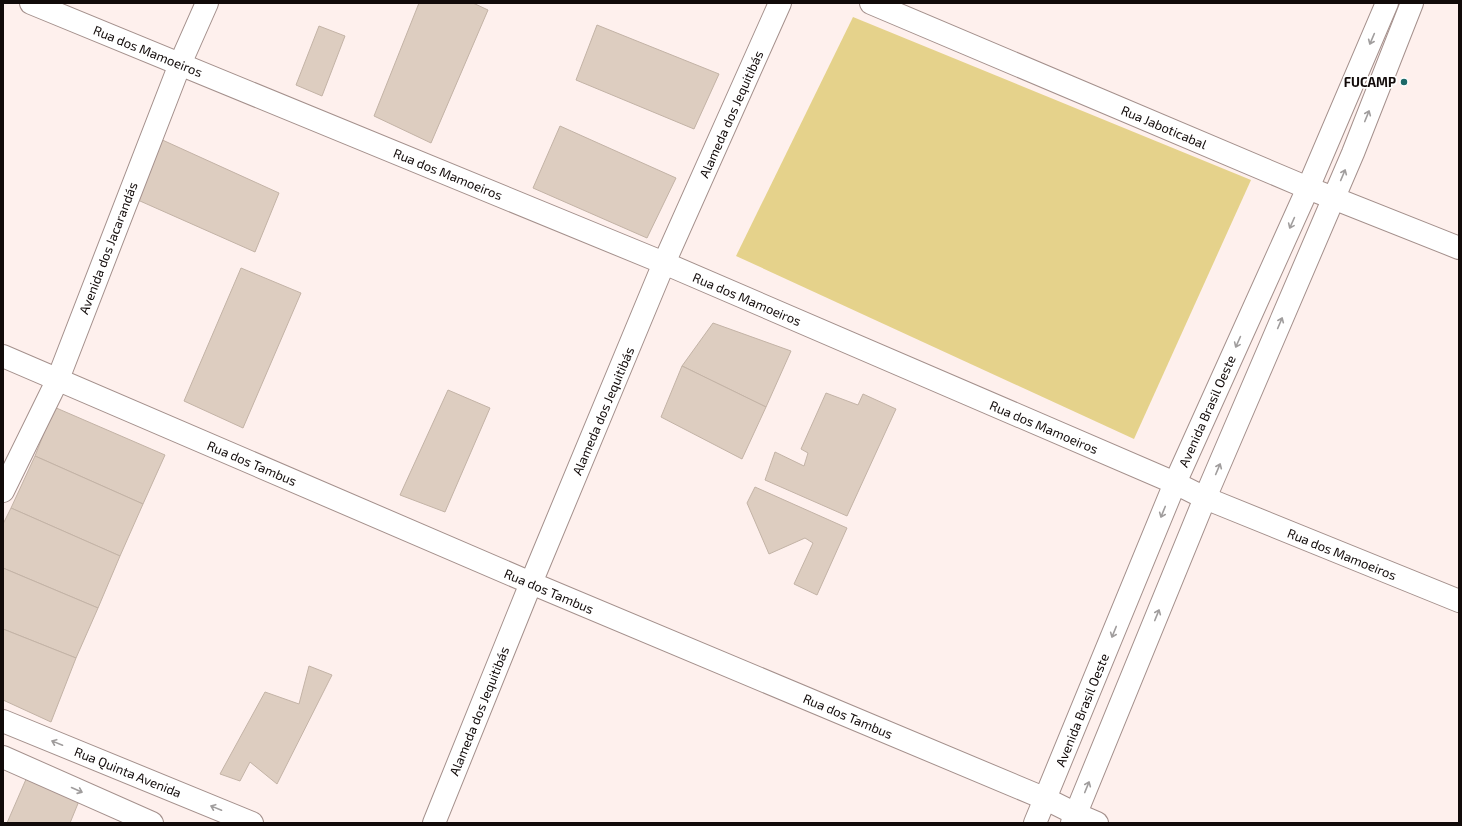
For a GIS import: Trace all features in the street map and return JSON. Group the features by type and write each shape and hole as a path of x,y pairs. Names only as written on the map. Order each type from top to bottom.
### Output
{"street":[{"name":"Rua dos Mamoeiros","path":"31,3 664,264 1175,483 1205,498 1459,601"},
{"name":"Avenida dos Jacarandás","path":"3,491 58,379 180,64 207,3"},
{"name":"Alameda dos Jequitibás","path":"434,823 531,584 664,264 780,3"},
{"name":"Rua Jaboticabal","path":"871,3 1308,188 1459,248"},
{"name":"Avenida Brasil Oeste","path":"1035,823 1175,483 1308,188 1388,3"},
{"path":"1074,819 1205,498 1353,152 1412,3"},
{"name":"Rua dos Tambus","path":"3,356 531,584 1046,799 1074,819 1097,823"},
{"name":"Rua Quinta Avenida","path":"3,721 252,823"},
{"path":"3,757 152,823"}],"shaded area":[{"path":"853,17 1251,180 1134,439 736,256"}],"building":[{"path":"419,3 473,3 488,10 431,143 374,116"},
{"path":"597,25 719,74 694,129 576,80"},
{"path":"319,26 345,36 322,96 296,85"},
{"path":"560,126 676,178 647,238 533,188"},
{"path":"158,138 279,193 255,252 131,197"},
{"path":"241,268 301,293 243,428 184,401"},
{"path":"713,323 791,351 766,407 682,366"},
{"path":"682,366 766,407 742,459 661,417"},
{"path":"448,390 490,408 445,512 400,495"},
{"path":"826,393 858,405 863,394 896,409 847,516 765,480 775,452 804,466 808,453 801,449"},
{"path":"54,407 165,455 143,504 35,456"},
{"path":"35,456 143,504 120,556 11,508"},
{"path":"755,487 847,528 817,595 794,584 813,543 805,538 769,554 747,503"},
{"path":"11,508 120,556 98,608 3,568 3,524"},
{"path":"3,568 98,608 76,658 3,629"},
{"path":"3,629 76,658 51,722 3,700"},
{"path":"309,666 332,675 277,784 250,762 240,781 220,774 265,692 299,704"},
{"path":"27,777 79,801 70,823 7,823"}],"place":[{"name":"FUCAMP","path":"1404,82"}]}
